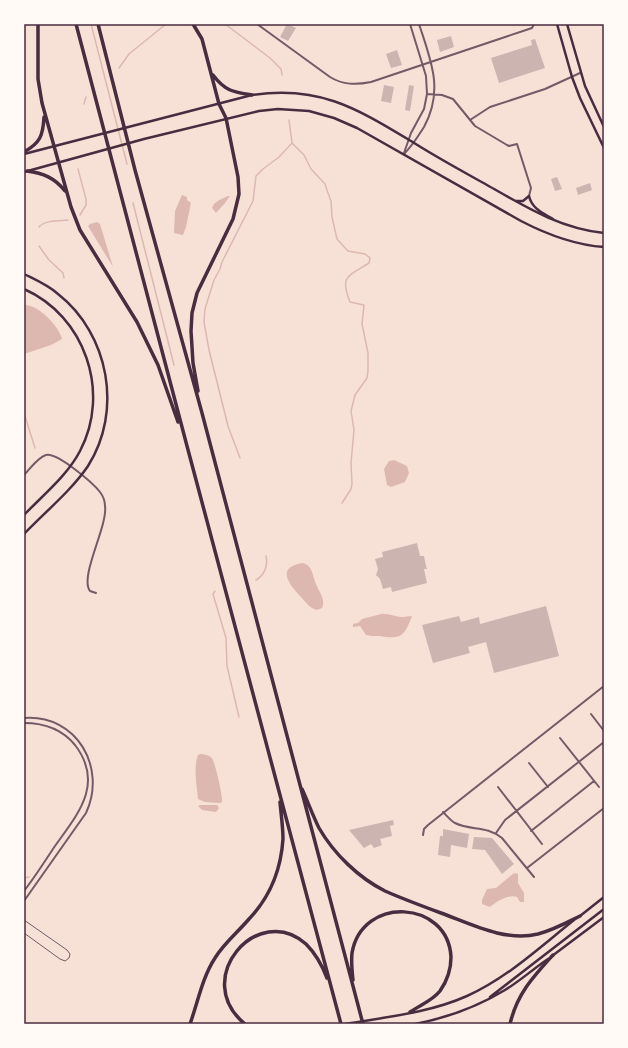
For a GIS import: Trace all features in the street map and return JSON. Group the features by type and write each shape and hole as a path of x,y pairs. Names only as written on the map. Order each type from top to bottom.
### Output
{"highway":[{"path":"38,24 38,79 44,112 73,215 80,230 137,322 158,365 186,446"},
{"path":"76,24 186,446 341,1024"},
{"path":"98,24 137,176 202,413 363,1024"},
{"path":"193,24 202,39 219,104 226,118 240,194 233,219 197,293 192,313 190,331 193,363 202,413"},
{"path":"211,73 218,82 230,91 252,95"},
{"path":"24,153 38,142 42,134 44,126 44,112"},
{"path":"25,172 36,172 53,179 66,193"},
{"path":"296,774 315,820 328,842 361,875 384,890 488,931 511,935 536,935 580,916"},
{"path":"190,1024 203,981 212,962 223,946 257,910 275,879 280,861 283,837 279,791"},
{"path":"353,987 352,965 354,947 361,932 367,924 379,916 392,912 403,911 424,916 432,922 444,936 450,953 450,970 444,984 434,998 410,1012"},
{"path":"245,1024 232,1010 227,1001 225,980 226,971 233,955 239,947 254,937 272,932 291,935 299,939 313,952 332,988"},
{"path":"510,1024 520,994 553,955"}],"main road":[{"path":"557,24 572,77 582,104 604,148"},
{"path":"567,24 580,73 604,127"},
{"path":"24,153 54,147 252,95 292,93 337,101 361,112 515,201 556,222 576,228 604,233"},
{"path":"25,172 226,118 267,110 290,109 309,111 342,120 538,230 570,241 604,247"},
{"path":"515,201 523,201 529,196 533,206 556,222"},
{"path":"24,274 50,288 77,311 96,342 103,362 108,393 104,428 95,452 88,465 72,485 24,534"},
{"path":"24,289 51,305 69,324 81,342 92,374 94,404 90,428 80,451 70,466 24,515"},
{"path":"345,1024 424,1010 467,996 490,984 509,971 604,896"},
{"path":"486,1000 604,909"},
{"path":"415,1024 448,1016 486,1000 510,987 604,917"}],"street":[{"path":"257,24 330,77 343,83 353,84 370,82 532,28 534,24"},
{"path":"404,154 408,140 426,103 427,94 424,64 410,24"},
{"path":"404,154 414,143 428,118 432,110 435,95 435,83 431,61 419,24"},
{"path":"470,120 490,107 545,89 580,73"},
{"path":"427,94 444,95 453,99 477,128 509,146 517,144 531,188 529,196"},
{"path":"24,475 42,456 48,454 55,456 70,466 100,492 105,507 105,522 94,552 88,585 90,591 96,593"},
{"path":"423,835 424,829 428,824 604,686"},
{"path":"591,714 604,731"},
{"path":"24,718 49,721 58,724 70,733 84,748 93,780 91,798 86,813 24,901"},
{"path":"24,723 45,725 66,736 78,749 84,761 88,784 85,801 78,815 24,892"},
{"path":"560,738 599,787"},
{"path":"496,833 505,820 604,742"},
{"path":"529,763 548,787"},
{"path":"532,831 594,781"},
{"path":"498,787 542,844"},
{"path":"527,868 604,808"},
{"path":"443,812 454,823 485,829 496,833 502,838 534,878"}],"lane":[{"path":"24,920 67,950 70,954 69,958 66,961 60,959 24,933"}],"shaded area":[{"path":"182,195 187,197 187,200 191,203 183,235 174,233 175,211"},
{"path":"230,196 216,213 212,208 214,204 218,200"},
{"path":"97,222 100,224 113,267 88,226"},
{"path":"24,305 35,308 47,317 57,328 62,339 51,345 24,354"},
{"path":"394,460 407,466 409,473 405,482 391,487 387,485 384,469 389,461"},
{"path":"303,563 309,566 312,571 323,599 322,608 317,610 310,606 300,596 292,586 287,576 289,568"},
{"path":"381,614 402,617 412,616 404,633 397,637 366,635 360,626 353,627 353,624 358,623 362,619"},
{"path":"205,754 212,758 221,793 222,802 220,803 205,802 198,799 196,766 198,755"},
{"path":"217,805 219,808 216,812 202,810 198,806"},
{"path":"514,873 518,874 518,883 524,893 524,902 520,902 517,897 510,896 500,900 490,907 482,904 482,900 487,889 496,888"}],"building":[{"path":"287,24 296,28 288,41 280,37"},
{"path":"451,36 454,47 440,52 437,40"},
{"path":"535,39 545,68 499,83 491,58 532,45 531,40"},
{"path":"397,50 402,65 391,68 386,54"},
{"path":"384,85 394,87 391,103 381,101"},
{"path":"409,85 414,86 410,111 405,110"},
{"path":"557,177 562,189 555,191 551,179"},
{"path":"590,183 592,190 578,195 576,188"},
{"path":"417,543 420,556 424,556 427,569 424,569 427,583 392,592 391,587 383,589 380,579 376,575 378,569 375,559 383,557 382,552"},
{"path":"546,606 559,656 494,673 486,642 468,647 470,653 433,663 422,625 459,616 461,622 479,617 480,624"},
{"path":"393,820 394,825 390,826 392,836 380,839 382,845 374,848 371,844 364,848 349,830"},
{"path":"443,829 469,834 467,848 451,845 450,857 438,855 440,836 443,836"},
{"path":"474,837 492,838 514,864 502,874 485,850 472,849"}],"waterway":[{"path":"91,24 127,164"},
{"path":"119,68 129,54 166,24"},
{"path":"225,24 270,58 281,69 282,75"},
{"path":"84,104 86,97"},
{"path":"289,120 292,143 304,155 311,169 325,184 331,201 332,217 337,239 348,251 365,254 370,258 369,263 351,274 346,281 347,293 350,302 364,305 362,324 368,353 368,371 367,378 355,395 351,411 354,430 351,463 352,484 351,489 342,503"},
{"path":"240,458 228,426 209,350 204,322 205,309 214,280 253,201 256,176 279,157 292,143"},
{"path":"78,169 86,199 86,205 80,215"},
{"path":"133,203 174,365"},
{"path":"39,227 48,222 68,220"},
{"path":"39,246 49,260 63,273 64,278"},
{"path":"24,413 35,448"},
{"path":"256,580 265,570 267,563 266,556"},
{"path":"215,591 213,594 226,638 227,666 239,717"},
{"path":"24,878 29,877"}]}
